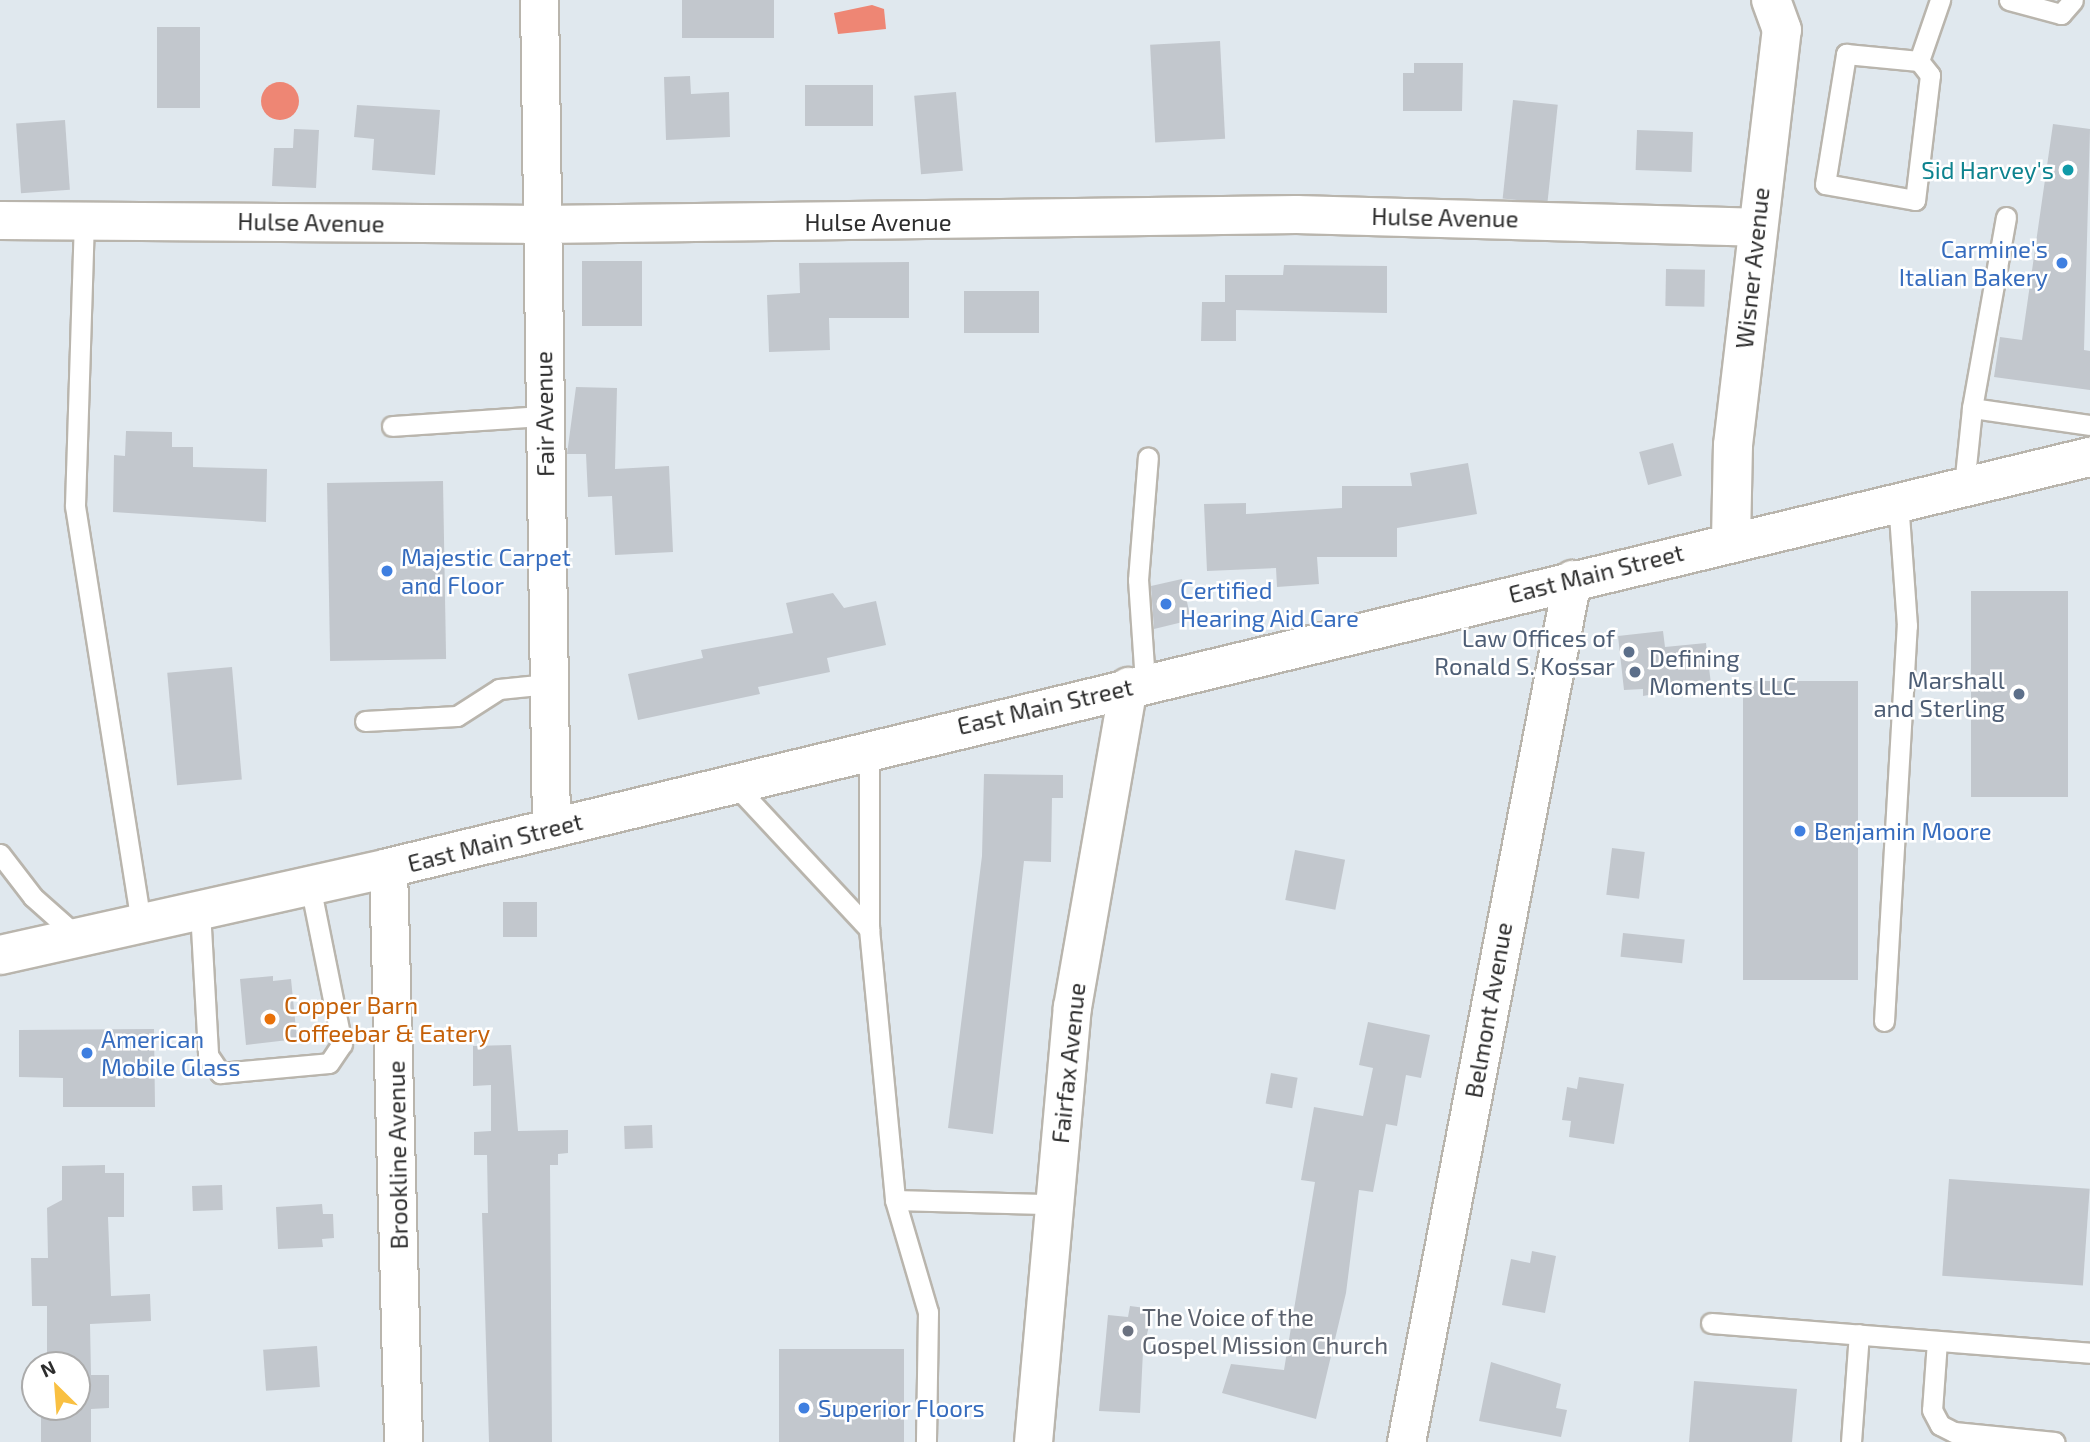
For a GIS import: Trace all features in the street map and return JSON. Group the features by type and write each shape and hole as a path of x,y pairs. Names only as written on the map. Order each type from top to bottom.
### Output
{"main road":[{"name":"Wisner Avenue","path":"1731,540 1732,445 1755,227 1782,30 1777,3"},
{"name":"East Main Street","path":"0,955 388,868 869,748 1731,540 2090,457"}],"street":[{"name":"Fair Avenue","path":"539,0 551,828"},
{"name":"Hulse Avenue","path":"0,220 541,224 1296,214 1755,227"},
{"name":"Belmont Avenue","path":"1406,1442 1572,579"},
{"name":"Fairfax Avenue","path":"1033,1442 1072,1007 1137,684"},
{"name":"Brookline Avenue","path":"388,868 403,1442"}],"lane":[{"path":"1919,61 1940,0"},
{"path":"2010,0 2061,14 2073,0"},
{"path":"1846,54 1919,61 1930,75 1915,200 1825,184 1846,54"},
{"path":"1964,486 1972,408 2006,217"},
{"path":"84,219 75,506 141,923"},
{"path":"1972,408 2090,425"},
{"path":"392,426 544,416"},
{"path":"1137,684 1138,580 1148,457"},
{"path":"1884,1021 1906,626 1898,502"},
{"path":"365,721 457,716 499,689 548,684"},
{"path":"869,748 869,929 895,1200 928,1312 926,1442"},
{"path":"733,783 869,929"},
{"path":"0,854 33,897 78,937"},
{"path":"200,910 208,1055 220,1073 329,1063 342,1044 310,885"},
{"path":"895,1200 1053,1204"},
{"path":"1711,1323 2090,1353"},
{"path":"1851,1442 1859,1334"},
{"path":"1937,1341 1932,1410 1940,1425 1954,1432 2055,1442"}],"shaded area":[{"path":"872,5 884,9 886,29 838,34 834,13"},
{"path":"280,82 294,87 299,101 294,115 280,120 266,115 261,101 266,87"}],"building":[{"path":"682,0 774,0 774,38 682,38"},
{"path":"157,27 200,27 200,108 157,108"},
{"path":"1220,41 1225,139 1155,143 1150,45"},
{"path":"1414,63 1463,63 1462,111 1403,111 1403,73 1414,73"},
{"path":"690,76 691,94 729,92 730,137 666,140 664,77"},
{"path":"805,85 873,85 873,126 805,126"},
{"path":"956,92 963,171 921,174 914,96"},
{"path":"1513,100 1558,105 1547,203 1503,198"},
{"path":"357,105 440,110 435,175 372,170 374,139 354,137"},
{"path":"65,120 70,190 21,193 16,123"},
{"name":"Carmine's Italian Bakery","path":"2053,124 2090,129 2084,350 2090,351 2090,390 1994,377 2000,337 2022,340"},
{"path":"294,129 319,130 316,188 272,186 274,148 293,148"},
{"path":"1637,130 1693,132 1692,172 1636,170"},
{"path":"582,261 642,261 642,326 582,326"},
{"path":"909,262 909,318 829,318 830,350 769,352 767,295 800,293 799,263"},
{"path":"1284,265 1387,266 1387,313 1236,310 1236,341 1201,341 1202,302 1225,302 1225,275 1283,275"},
{"path":"1666,269 1705,270 1704,307 1665,306"},
{"path":"964,291 1039,291 1039,333 964,333"},
{"path":"576,387 617,388 615,469 669,466 673,552 615,555 612,496 588,497 586,454 567,454"},
{"path":"126,431 172,432 172,447 193,447 193,467 267,469 266,522 113,512 114,455 125,456"},
{"path":"1673,443 1682,476 1648,485 1639,452"},
{"path":"1468,463 1477,514 1397,528 1397,557 1317,557 1319,584 1277,587 1276,568 1207,571 1204,504 1246,503 1246,514 1342,508 1342,486 1412,486 1410,473"},
{"name":"Majestic Carpet and Floor","path":"443,481 446,659 330,661 327,483"},
{"name":"Certified Hearing Aid Care","path":"1182,579 1191,620 1154,629 1151,586"},
{"name":"Marshall and Sterling","path":"1971,591 2068,591 2068,797 1971,797"},
{"path":"833,593 844,608 876,601 886,645 827,658 830,672 758,687 760,694 638,720 628,674 703,658 701,650 793,633 786,603"},
{"path":"1663,631 1665,647 1706,643 1711,684 1643,696 1643,689 1624,690 1618,636"},
{"path":"232,667 242,780 177,785 167,673"},
{"name":"Benjamin Moore","path":"1743,681 1858,681 1858,980 1743,980"},
{"path":"984,774 1063,775 1063,798 1052,798 1051,862 1024,861 993,1134 948,1128 982,856"},
{"path":"1612,848 1645,852 1639,899 1606,895"},
{"path":"1295,850 1345,860 1335,910 1285,900"},
{"path":"503,902 537,902 537,937 503,937"},
{"path":"1623,933 1685,939 1682,963 1620,957"},
{"name":"Copper Barn Coffeebar & Eatery","path":"273,976 273,981 291,979 297,1039 246,1045 240,979"},
{"path":"1368,1022 1430,1035 1421,1078 1406,1075 1397,1126 1386,1124 1373,1192 1359,1190 1346,1293 1316,1419 1222,1393 1231,1364 1284,1370 1315,1182 1301,1180 1314,1107 1363,1116 1373,1068 1359,1065"},
{"name":"American Mobile Glass","path":"154,1029 155,1107 63,1107 63,1078 19,1077 19,1030"},
{"path":"511,1045 518,1131 568,1130 568,1153 558,1154 558,1165 550,1165 552,1442 489,1442 482,1213 488,1213 487,1155 474,1155 474,1132 491,1131 491,1085 473,1086 473,1046"},
{"path":"1271,1073 1298,1078 1292,1108 1266,1104"},
{"path":"1579,1077 1624,1084 1614,1144 1569,1137 1571,1121 1562,1120 1567,1087 1577,1089"},
{"path":"652,1125 653,1148 625,1149 624,1126"},
{"path":"105,1165 105,1173 124,1173 124,1217 108,1217 111,1296 150,1294 151,1321 90,1324 91,1351 47,1351 47,1306 32,1306 31,1258 48,1258 47,1208 62,1200 62,1166"},
{"path":"1949,1179 2090,1189 2083,1286 1942,1276"},
{"path":"222,1185 223,1210 193,1211 192,1186"},
{"path":"322,1204 323,1214 333,1214 334,1238 322,1239 323,1247 278,1249 276,1207"},
{"path":"1532,1251 1556,1256 1545,1313 1502,1305 1511,1259 1530,1263"},
{"path":"1130,1306 1153,1309 1143,1351 1140,1413 1099,1411 1108,1315 1128,1317"},
{"path":"317,1346 320,1387 266,1391 263,1350"},
{"path":"779,1349 904,1349 904,1442 779,1442"},
{"path":"1491,1362 1561,1384 1556,1408 1567,1410 1561,1437 1479,1421"},
{"path":"91,1375 109,1375 109,1408 91,1409"},
{"path":"1694,1381 1797,1389 1792,1442 1689,1442"},
{"path":"41,1421 91,1421 91,1442 41,1442"}],"place":[{"name":"Sid Harvey's","path":"2068,170"},
{"name":"Carmine's Italian Bakery","path":"2062,263"},
{"name":"Majestic Carpet and Floor","path":"387,571"},
{"name":"Certified Hearing Aid Care","path":"1166,604"},
{"name":"Law Offices of Ronald S. Kossar","path":"1629,652"},
{"name":"Defining Moments LLC","path":"1635,672"},
{"name":"Marshall and Sterling","path":"2019,694"},
{"name":"Benjamin Moore","path":"1800,831"},
{"name":"Copper Barn Coffeebar & Eatery","path":"270,1019"},
{"name":"American Mobile Glass","path":"87,1053"},
{"name":"The Voice of the Gospel Mission Church","path":"1128,1331"},
{"name":"Superior Floors","path":"804,1408"}]}
